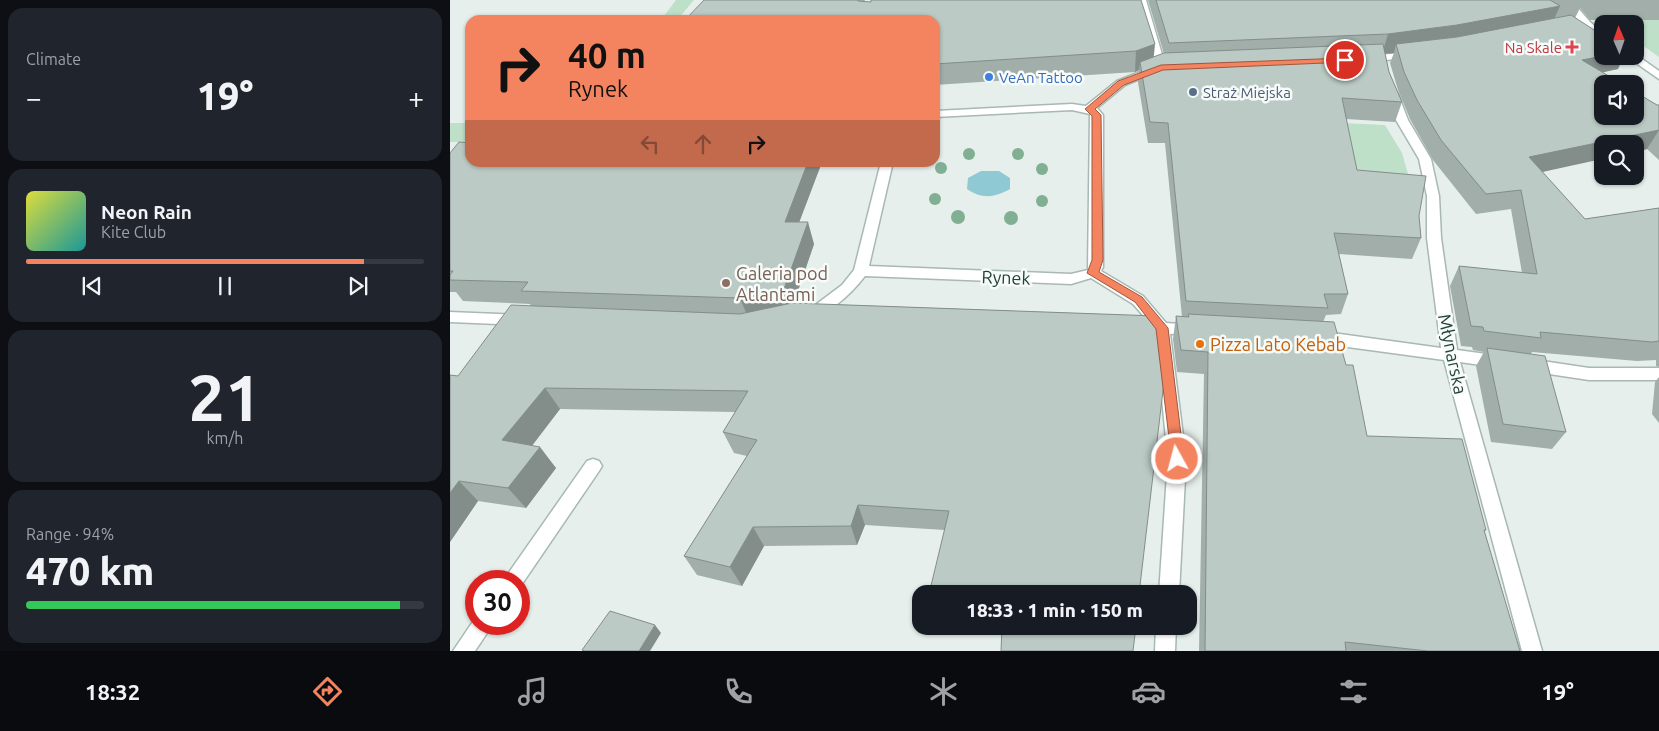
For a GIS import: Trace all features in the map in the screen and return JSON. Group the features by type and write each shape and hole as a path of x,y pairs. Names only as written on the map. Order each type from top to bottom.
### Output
{"street":[{"path":"1089,109 1121,83 1166,68 1141,0"},
{"path":"1566,0 1581,25 1594,32"},
{"path":"1353,60 1385,72 1421,54"},
{"path":"1644,65 1659,76"},
{"name":"Młynarska","path":"1385,72 1402,120 1425,159 1433,196 1434,238 1450,355 1532,651"},
{"path":"940,114 1072,107 1089,109 1097,115 1098,260 1093,273 1138,300 1162,328 1177,459 1170,585"},
{"path":"799,318 829,303 847,289 861,271 886,167"},
{"name":"Rynek","path":"861,271 1071,279 1093,273"},
{"path":"450,317 540,320"},
{"path":"1162,328 1204,330"},
{"path":"1300,335 1590,374 1659,374"},
{"path":"521,570 593,466"},
{"path":"464,651 475,635"},
{"path":"1164,651 1165,635"}],"green space":[{"path":"676,0 694,0 681,15 665,15"},
{"path":"1644,20 1659,20 1659,57 1644,46"},
{"path":"450,123 465,123 465,142 450,142"},
{"path":"1343,123 1385,125 1402,153 1408,174 1285,170"}],"water":[{"path":"981,171 999,171 1010,178 1010,189 993,196 983,196 967,189 968,178"}],"building":[{"path":"704,0 858,0 871,2 871,0 1141,0 1155,44 1136,51 940,64 940,15 690,15"},
{"path":"1156,0 1550,0 1560,6 1457,25 1388,34 1169,43"},
{"path":"1571,15 1594,30 1594,58 1582,60 1607,75 1594,75 1594,125 1644,125 1644,97 1659,105 1659,130 1635,135 1594,135 1594,144 1529,157 1585,219 1659,208 1659,341 1652,342 1540,332 1541,338 1484,331 1483,327 1471,326 1459,266 1537,274 1521,190 1486,194 1441,140 1417,100 1404,72 1396,44 1457,37"},
{"path":"1383,44 1389,72 1402,102 1342,98 1357,170 1426,176 1419,216 1421,238 1334,233 1348,294 1324,294 1328,308 1186,301 1168,123 1150,122 1140,62 1164,53"},
{"path":"459,142 465,143 465,167 806,167 785,222 808,222 784,289 740,298 521,291 528,282 450,280 450,275 453,271 450,271 450,153"},
{"path":"792,303 1157,316 1164,382 1140,585 931,585 949,511 858,505 851,526 753,527 730,567 684,556 757,440 723,432 748,391 545,388 502,440 540,447 508,488 459,481 450,493 450,375 458,376 511,305 740,314"},
{"path":"1188,314 1334,322 1346,365 1353,365 1367,436 1462,439 1486,530 1484,530 1520,651 1428,651 1345,642 1346,651 1205,651 1208,352 1181,350 1176,316 1189,317"},
{"path":"1487,348 1545,356 1566,432 1503,424"},
{"path":"610,611 655,625 639,651 582,650"},
{"path":"1002,635 1135,635 1133,651 1001,651"}],"place":[{"name":"Na Skale","path":"1572,47"},
{"name":"VeAn Tattoo","path":"989,77"},
{"name":"Straż Miejska","path":"1193,92"},
{"name":"Galeria pod Atlantami","path":"726,283"},
{"name":"Pizza Lato Kebab","path":"1200,344"}],"route":[{"path":"1177,459 1162,328 1153,315 1138,300 1115,284 1093,273 1098,260 1097,115 1089,109 1121,83 1134,76 1161,68 1345,60"}]}
